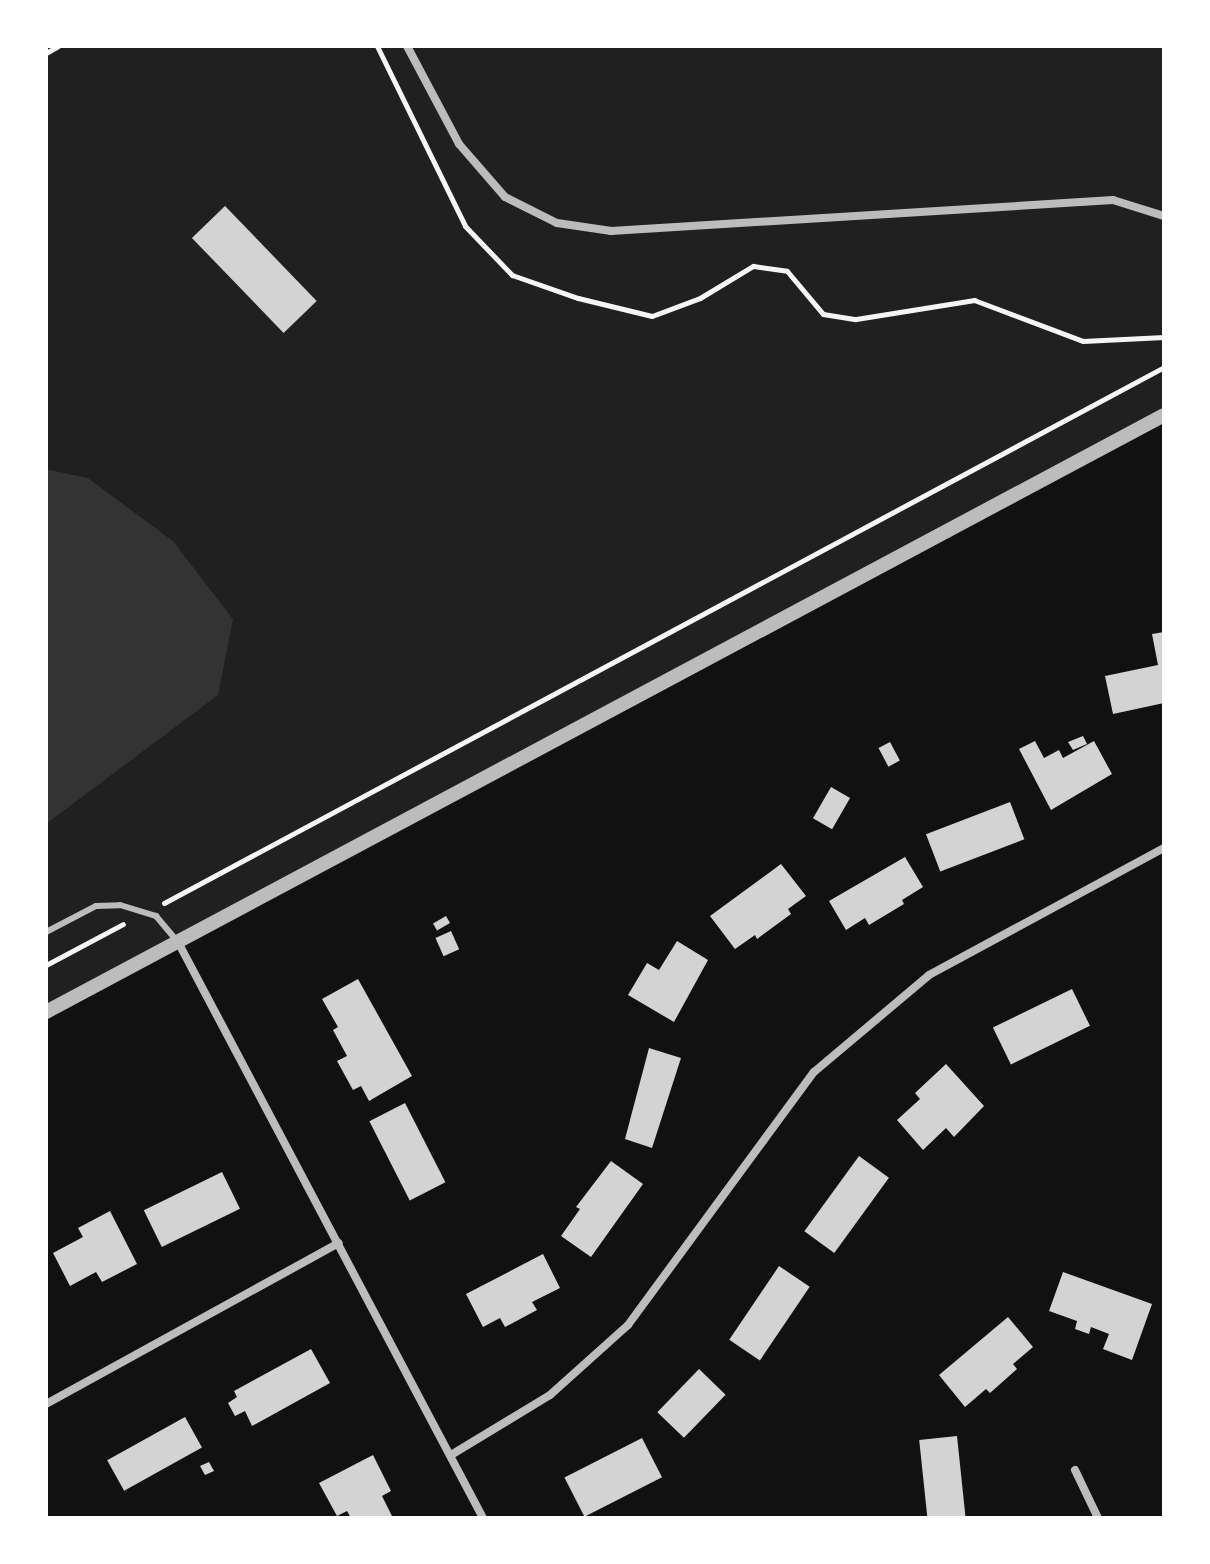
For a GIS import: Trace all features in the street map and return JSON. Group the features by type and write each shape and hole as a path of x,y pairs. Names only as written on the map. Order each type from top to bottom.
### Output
{"street":[{"path":"407,46 459,144 505,197 557,223 611,231 1113,200 1164,216"},
{"path":"46,1012 1164,415"},
{"path":"451,1455 550,1395 628,1325 814,1072 929,975 1164,848"},
{"path":"178,942 483,1518"},
{"path":"46,1404 339,1243"},
{"path":"1075,1470 1098,1518"}],"lane":[{"path":"46,932 96,906 120,905 156,916 178,942"}],"path":[{"path":"46,53 58,46"},
{"path":"377,46 465,226 512,275 578,298 652,316 700,298 753,266 787,271 823,314 856,319 974,300 1083,341 1164,337"},
{"path":"46,965 1164,367"}],"shaded area":[{"path":"46,46 1164,46 1164,415 46,1012 46,824 152,743 233,619 173,541 88,478 46,469"},
{"path":"46,469 88,478 173,541 233,619 218,695 46,824"}],"building":[{"path":"225,206 317,301 284,333 192,238"},
{"path":"1164,632 1164,703 1113,714 1105,676 1158,665 1152,634"},
{"path":"1083,736 1087,744 1073,750 1068,742"},
{"path":"1035,741 1044,758 1059,750 1063,758 1094,741 1112,774 1051,810 1019,749"},
{"path":"890,742 900,761 888,767 879,748"},
{"path":"831,787 850,798 832,829 813,818"},
{"path":"1010,802 1024,839 940,872 926,834"},
{"path":"905,857 923,887 902,900 904,904 869,925 865,918 846,930 829,901"},
{"path":"781,864 806,896 788,909 791,914 757,939 755,935 735,949 710,916"},
{"path":"446,916 450,923 437,930 433,924"},
{"path":"451,931 459,949 444,956 435,938"},
{"path":"677,941 708,960 674,1022 628,995 647,963 659,970"},
{"path":"358,979 412,1076 369,1101 361,1086 353,1090 337,1061 347,1056 333,1030 338,1027 322,999"},
{"path":"1072,989 1090,1026 1011,1064 993,1028"},
{"path":"649,1048 681,1058 652,1148 625,1139"},
{"path":"946,1064 984,1106 954,1137 946,1128 923,1150 897,1120 920,1099 915,1093"},
{"path":"405,1103 445,1182 410,1200 369,1121"},
{"path":"859,1156 889,1178 834,1253 804,1231"},
{"path":"611,1161 643,1184 591,1257 561,1236 580,1209 576,1207"},
{"path":"222,1172 240,1209 162,1247 144,1210"},
{"path":"110,1211 137,1264 102,1282 96,1272 70,1286 53,1253 83,1237 78,1228"},
{"path":"543,1254 560,1288 532,1302 537,1310 505,1327 500,1318 483,1327 466,1294"},
{"path":"779,1266 810,1287 760,1360 729,1340"},
{"path":"1063,1272 1152,1304 1132,1360 1103,1349 1109,1334 1091,1327 1089,1334 1075,1329 1077,1321 1049,1311"},
{"path":"1008,1317 1033,1347 1013,1364 1017,1369 990,1393 986,1389 965,1407 939,1375"},
{"path":"311,1349 330,1383 252,1426 245,1411 235,1416 228,1403 237,1397 234,1391"},
{"path":"699,1369 726,1395 684,1438 657,1412"},
{"path":"185,1417 202,1448 124,1491 107,1460"},
{"path":"957,1436 966,1518 927,1518 919,1440"},
{"path":"642,1438 662,1477 584,1517 564,1477"},
{"path":"373,1455 391,1491 382,1496 393,1518 351,1518 347,1511 337,1516 319,1483"},
{"path":"209,1462 214,1471 205,1475 200,1466"}]}
